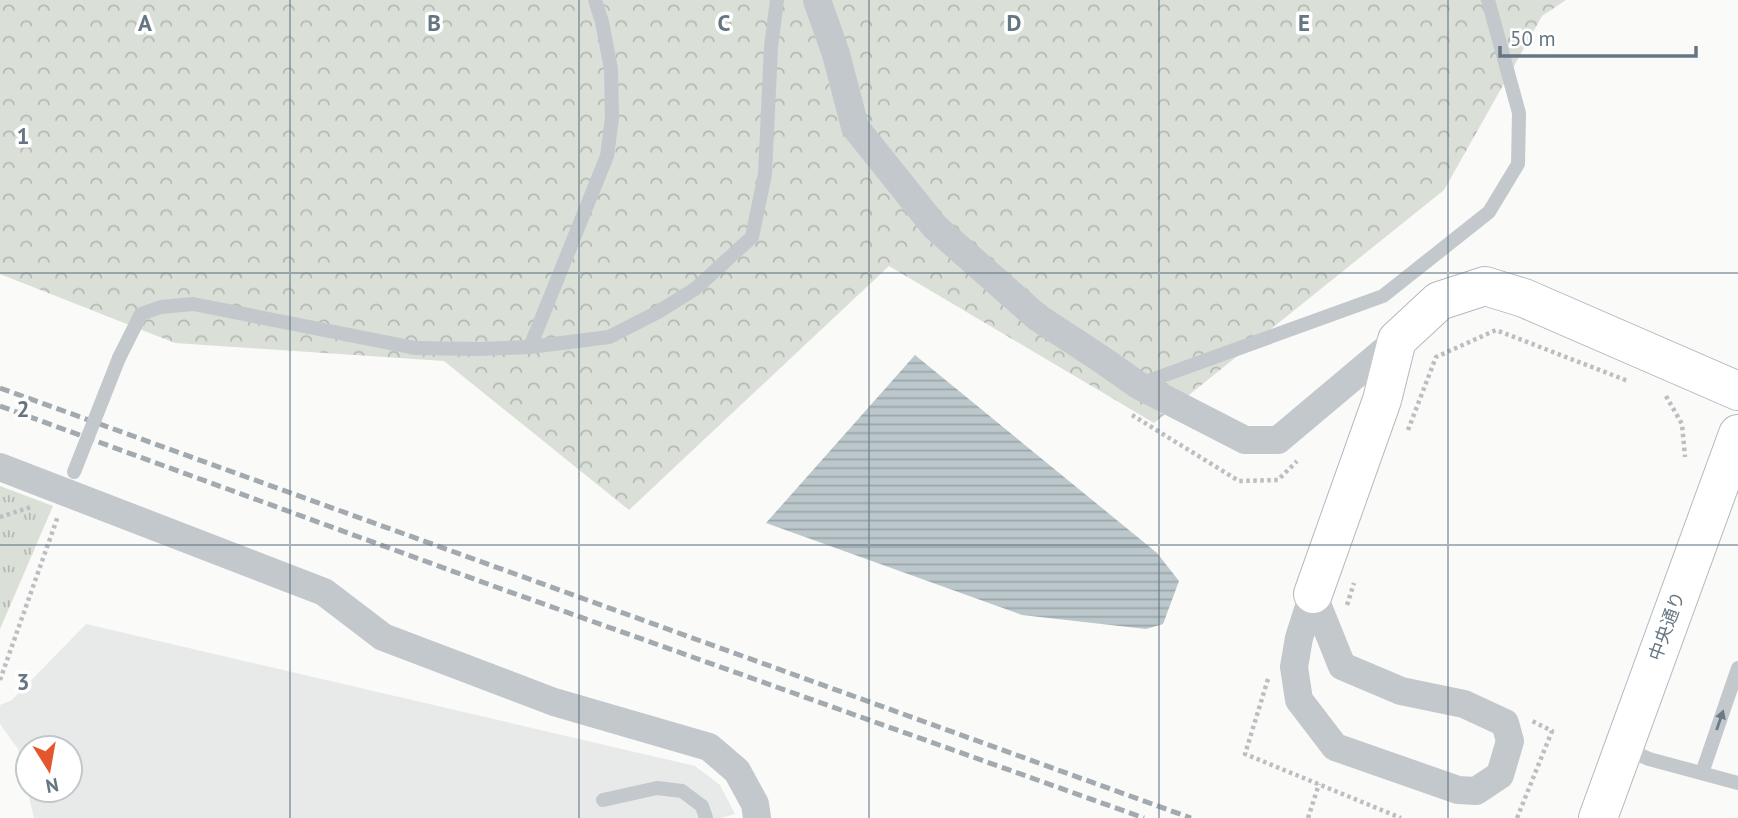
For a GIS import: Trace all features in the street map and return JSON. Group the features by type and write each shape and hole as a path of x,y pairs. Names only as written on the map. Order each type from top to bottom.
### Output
{"street":[{"path":"817,0 836,54 855,127 935,227 1037,317 1138,385 1245,440 1279,440 1439,302 1485,286 1524,298 1738,391"},
{"path":"1330,601 1299,638 1294,667 1299,700 1335,747 1458,790 1476,792 1500,775 1510,741 1505,723 1464,704 1401,691 1342,666 1330,601 1396,340"},
{"name":"中央通り","path":"1598,818 1738,434"},
{"path":"0,467 70,483 324,592 383,637 554,702 709,747 737,771 755,804 757,818"}],"lane":[{"path":"530,346 607,156 612,118 611,69 595,0"},
{"path":"70,483 118,358 141,313 160,307 193,304 415,348 480,349 609,337 695,289 752,237 765,174 771,47 777,0"},
{"path":"1138,385 1383,296 1489,212 1518,164 1519,113 1488,0"},
{"path":"1702,773 1738,668"},
{"path":"1622,747 1649,759 1738,783"},
{"path":"603,800 657,788 682,791 702,806 706,818"}],"path":[{"path":"1408,431 1436,357 1496,330 1630,382"},
{"path":"1655,391 1667,396 1682,424 1685,457"},
{"path":"1130,414 1239,481 1278,480 1305,454"},
{"path":"0,680 70,483"},
{"path":"1330,601 1354,581"},
{"path":"1269,676 1245,754 1401,818"},
{"path":"1517,818 1552,731 1531,720"},
{"path":"1308,818 1319,784"}],"shaded area":[{"path":"915,355 1157,553 1179,581 1163,624 1146,629 1022,615 766,523"},
{"path":"86,624 695,766 720,785 735,814 721,818 34,818 31,804 84,804 84,734 14,734 14,743 0,724 0,705 12,700"}],"green space":[{"path":"0,0 1566,0 1542,16 1444,190 1154,423 889,266 629,510 444,361 175,343 0,274"},
{"path":"0,486 53,506 0,629"}],"railway":[{"path":"0,388 1191,818"},
{"path":"0,406 496,587 1144,818"}]}
